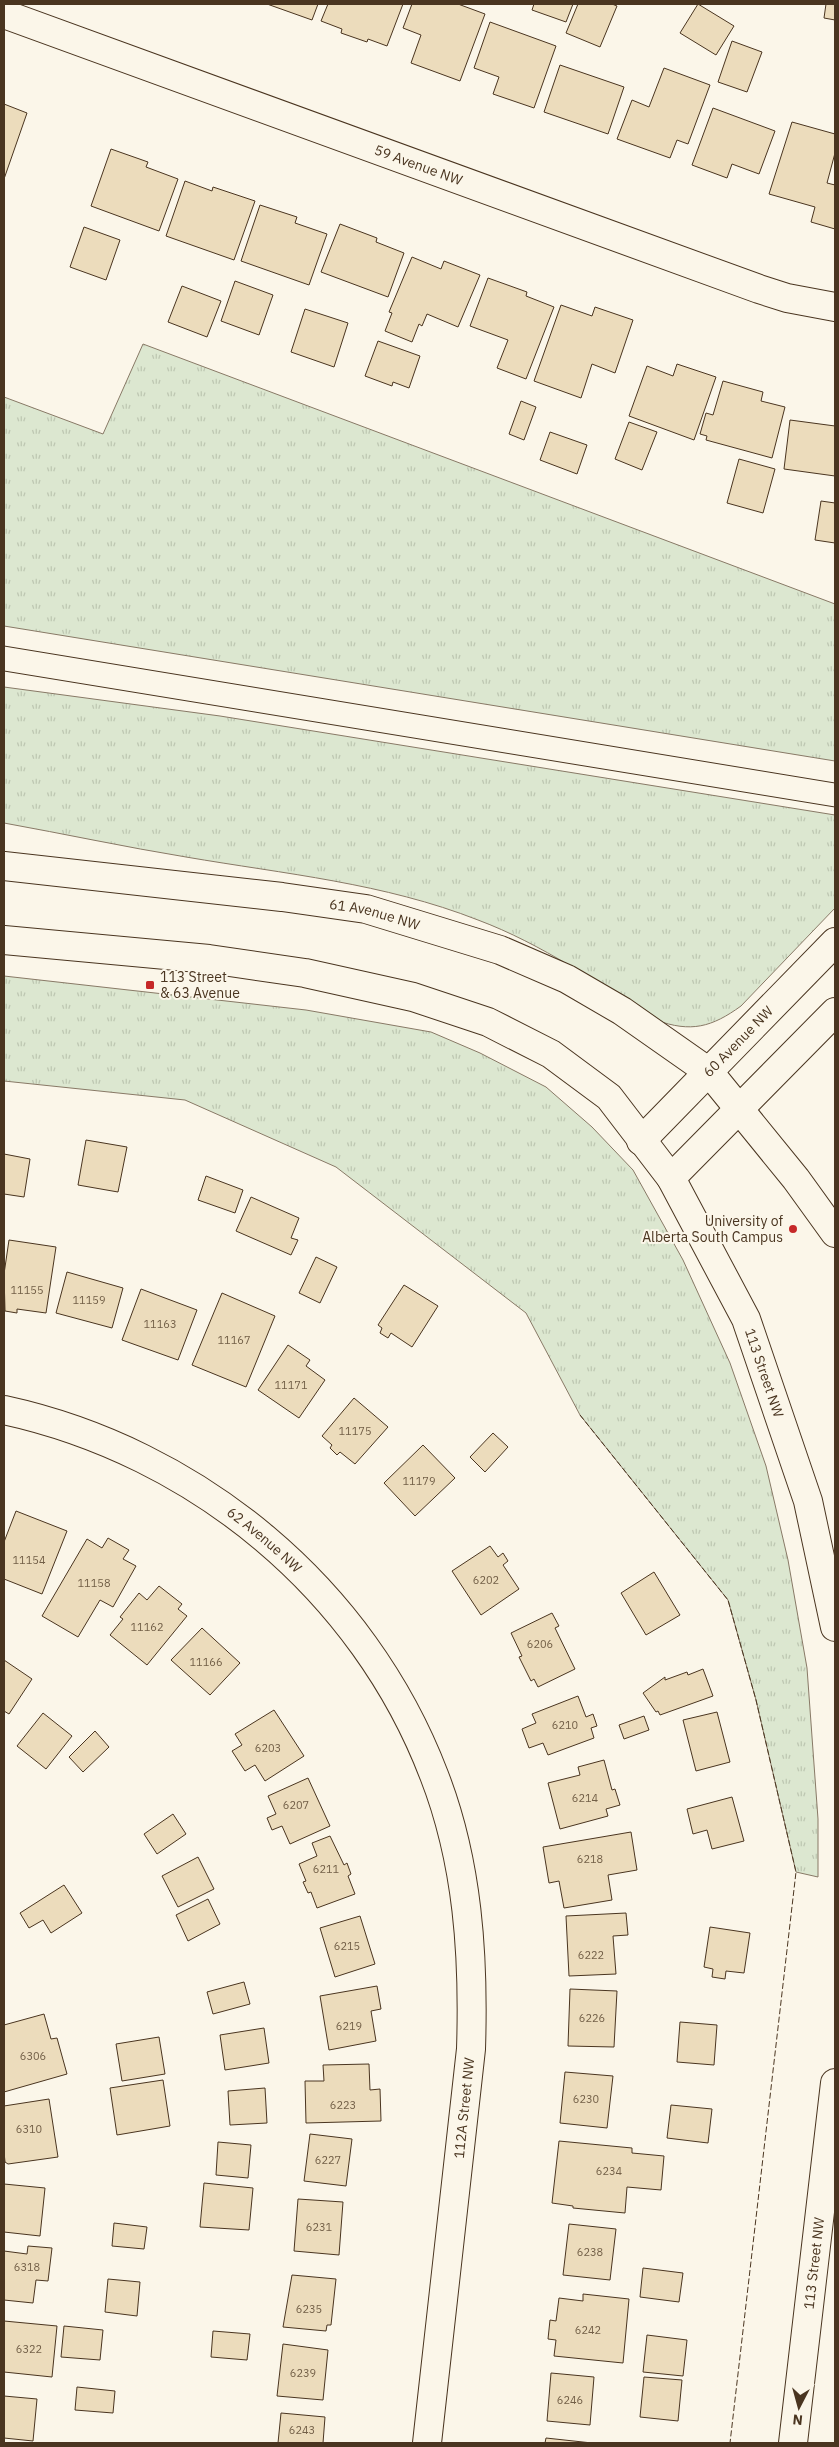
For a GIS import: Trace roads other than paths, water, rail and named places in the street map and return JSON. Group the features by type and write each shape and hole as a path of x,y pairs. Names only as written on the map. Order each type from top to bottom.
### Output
{"street":[{"name":"59 Avenue NW","path":"4,14 759,289 787,298 835,307"},
{"name":"61 Avenue NW","path":"4,866 366,908 500,950 567,979 622,1011 709,1072"},
{"path":"4,940 209,959 305,973 413,997 488,1022 551,1054 609,1097 641,1141"},
{"name":"60 Avenue NW","path":"641,1141 835,942"},
{"path":"671,1178 835,1012"},
{"path":"709,1072 796,1179 835,1233"},
{"name":"113 Street NW","path":"641,1141 671,1178 746,1319 808,1501 835,1627"},
{"name":"62 Avenue NW","path":"4,1410 80,1431 130,1452 224,1505 266,1539 306,1576 342,1616 370,1653 416,1733 434,1776"},
{"name":"112A Street NW","path":"427,2443 471,2049 472,2000 471,1952 464,1895 452,1834 434,1776"},
{"name":"113 Street NW","path":"793,2443 835,2083"}],"tram line":[{"path":"4,646 835,783"},
{"path":"4,671 835,807"}],"place":[{"name":"113 Street & 63 Avenue","path":"150,985"},
{"name":"University of Alberta South Campus","path":"793,1229"}]}
